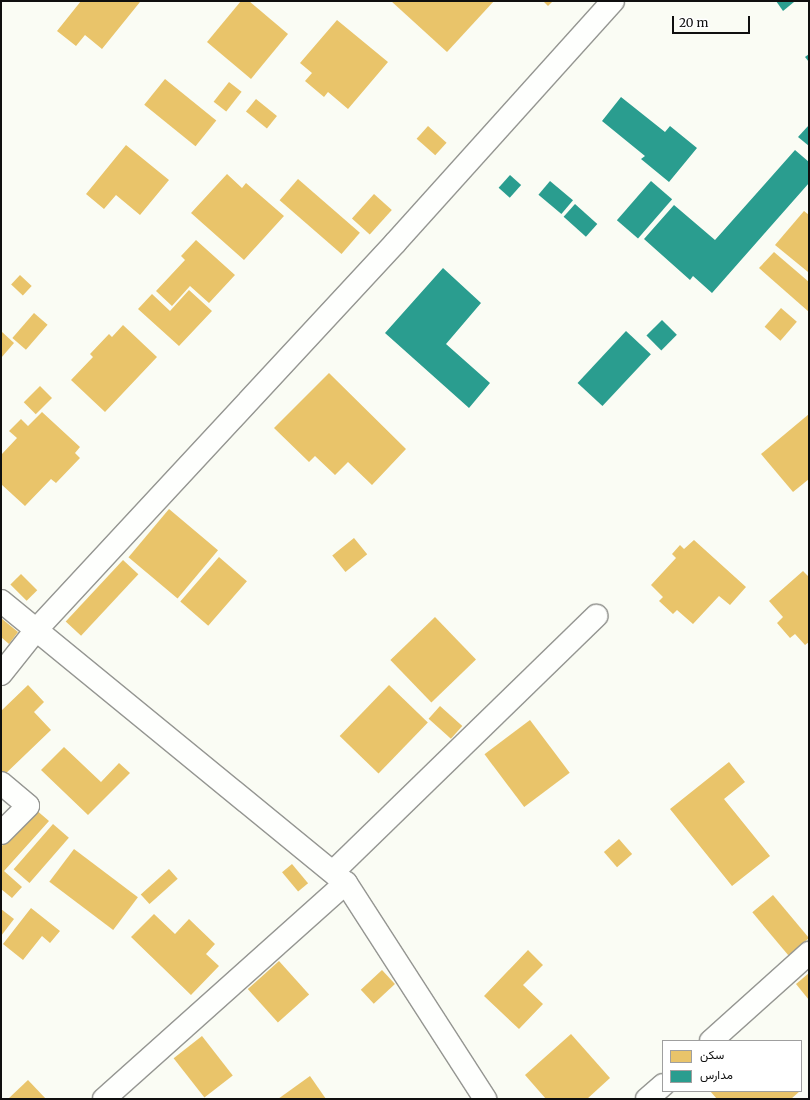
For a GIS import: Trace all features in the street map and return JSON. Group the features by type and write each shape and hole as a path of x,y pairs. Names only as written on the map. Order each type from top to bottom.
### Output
{"street":[{"path":"1,674 36,630 396,242 613,1"},
{"path":"1,601 340,877 485,1099"},
{"path":"104,1099 340,877 596,616"},
{"path":"1,783 28,806 1,833"},
{"path":"712,1040 809,953"},
{"path":"647,1099 662,1086"}],"building: سكن":[{"path":"81,1 140,2 102,49 85,35 76,46 57,31"},
{"path":"241,1 249,1 288,34 251,79 207,42"},
{"path":"391,1 494,1 447,52"},
{"path":"543,1 553,1 548,6"},
{"path":"337,20 388,62 348,109 328,92 324,97 305,81 312,73 300,63"},
{"path":"165,79 216,121 196,146 144,105"},
{"path":"229,82 242,92 226,112 214,102"},
{"path":"256,99 277,116 267,128 246,111"},
{"path":"428,126 447,143 435,155 417,139"},
{"path":"126,145 169,180 140,215 116,195 104,209 86,194"},
{"path":"227,174 242,188 246,183 284,216 244,260 191,213"},
{"path":"298,179 360,233 342,254 280,200"},
{"path":"374,194 392,210 370,235 352,219"},
{"path":"804,211 809,215 808,272 775,245"},
{"path":"196,240 235,275 209,303 190,286 172,306 156,291 185,260 181,256"},
{"path":"774,252 809,282 809,312 759,268"},
{"path":"20,275 32,286 23,295 11,285"},
{"path":"189,290 212,311 179,346 138,309 152,294 170,311"},
{"path":"781,308 797,322 780,341 765,327"},
{"path":"34,313 48,325 26,350 12,338"},
{"path":"123,325 157,357 105,412 71,380 93,357 90,354 109,334 112,337"},
{"path":"1,331 14,343 1,358"},
{"path":"329,373 406,449 372,485 348,462 335,475 315,456 309,462 274,428"},
{"path":"40,386 52,398 36,414 24,402"},
{"path":"42,412 80,447 75,453 80,458 56,483 51,479 25,506 1,484 1,455 17,438 9,431 21,419 28,426"},
{"path":"809,414 809,479 793,492 761,454"},
{"path":"169,509 218,550 178,598 129,557"},
{"path":"354,538 367,554 345,572 332,556"},
{"path":"694,540 746,587 730,605 719,596 693,624 677,610 673,614 659,601 663,597 651,585 676,558 672,554 680,545 684,549"},
{"path":"219,557 247,581 208,626 180,602"},
{"path":"123,560 138,574 81,636 66,621"},
{"path":"803,571 809,577 809,642 805,645 795,634 790,638 777,623 783,617 769,601"},
{"path":"21,574 37,590 27,601 10,585"},
{"path":"435,617 476,659 431,703 390,660"},
{"path":"1,618 18,632 9,644 1,637"},
{"path":"28,685 44,702 34,712 51,730 1,778 1,711"},
{"path":"389,685 428,723 379,774 340,736"},
{"path":"440,706 462,726 451,739 429,719"},
{"path":"530,720 570,773 524,807 484,754"},
{"path":"64,747 101,782 119,763 130,773 88,815 41,770"},
{"path":"729,762 745,782 724,799 770,856 732,886 670,809"},
{"path":"35,809 49,821 4,871 22,887 12,898 1,889 1,847"},
{"path":"53,824 69,838 29,883 14,869"},
{"path":"619,839 632,854 617,867 604,852"},
{"path":"74,849 138,897 113,930 49,882"},
{"path":"292,864 308,883 298,892 282,872"},
{"path":"169,869 178,879 149,904 141,894"},
{"path":"773,895 809,938 788,955 752,912"},
{"path":"31,908 60,931 50,943 42,936 23,960 3,944"},
{"path":"1,909 14,919 1,936"},
{"path":"154,914 175,934 189,919 215,944 206,954 219,966 191,995 131,937"},
{"path":"528,950 543,965 523,985 543,1004 519,1029 484,996"},
{"path":"279,961 309,994 278,1023 248,989"},
{"path":"382,970 395,984 374,1004 361,990"},
{"path":"809,973 809,1000 796,984"},
{"path":"571,1034 610,1078 587,1099 546,1099 525,1075"},
{"path":"202,1036 233,1075 204,1098 174,1058"},
{"path":"310,1076 326,1099 278,1099"},
{"path":"28,1080 46,1099 8,1099"},
{"path":"711,1092 799,1092 791,1099 717,1099"}],"building: مدارس":[{"path":"776,1 794,1 794,2 783,11"},
{"path":"809,54 809,62 805,57"},
{"path":"621,97 665,132 670,126 697,148 669,182 641,159 645,156 602,121"},
{"path":"809,125 809,146 798,137"},
{"path":"795,150 809,162 809,183 712,293 693,276 690,280 644,239 674,205 715,240"},
{"path":"510,175 521,185 510,198 499,188"},
{"path":"550,181 573,200 561,214 538,195"},
{"path":"651,181 672,199 638,239 617,220"},
{"path":"575,204 597,224 586,237 564,217"},
{"path":"443,268 481,303 446,344 490,383 469,408 385,333"},
{"path":"662,320 677,335 661,350 646,336"},
{"path":"626,331 651,354 602,406 578,383"}]}
